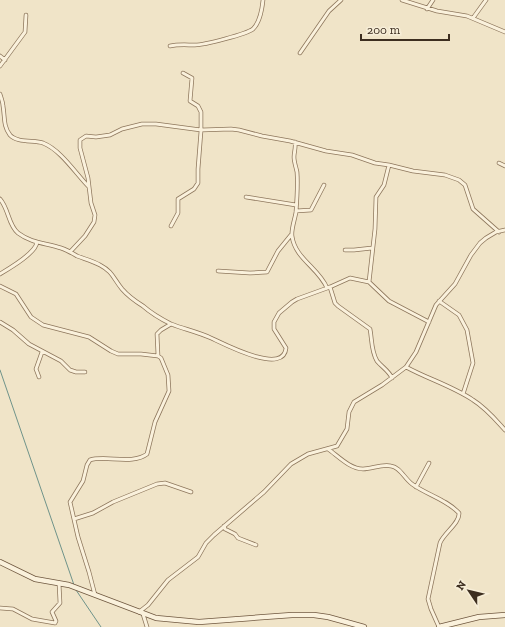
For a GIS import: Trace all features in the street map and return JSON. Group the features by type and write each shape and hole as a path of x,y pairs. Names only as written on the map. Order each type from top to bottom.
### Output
{"street":[{"path":"170,46 202,44 249,32 256,26 263,0"},
{"path":"300,52 329,11 341,0"},
{"path":"402,0 427,8 473,18 505,32"},
{"path":"427,8 433,0"},
{"path":"473,18 486,0"},
{"path":"0,66 25,32 26,15"},
{"path":"0,56 5,60"},
{"path":"170,226 178,213 178,199 194,189 198,183 201,130 200,110 198,106 190,101 192,78 183,73"},
{"path":"0,94 4,108 4,122 11,136 17,139 42,142 49,146 64,158 77,175 90,188"},
{"path":"70,252 86,236 95,218 90,188 79,143 81,138 83,136 110,135 122,129 142,124 156,124 201,130 227,128 239,130 295,142 375,163 413,171 445,175 459,180 466,187 473,209 499,232"},
{"path":"218,271 250,273 267,272 278,251 291,235 296,211 297,171 294,160 296,147 295,142"},
{"path":"498,163 505,166"},
{"path":"369,282 375,228 376,196 384,184 389,165"},
{"path":"296,211 311,210 324,185"},
{"path":"246,198 296,205"},
{"path":"0,199 7,209 12,225 26,238 60,247 96,263 109,270 123,290 130,297 171,324 207,336 255,357 277,359 284,353 286,348 274,329 274,322 276,317 292,302 350,278 369,282 389,301 429,322"},
{"path":"141,613 168,580 198,557 208,541 264,492 295,461 308,454 336,447 347,429 348,415 354,402 392,378 406,367 416,352 439,301 455,284 471,255 480,243 491,235 505,230"},
{"path":"291,235 296,250 321,277 335,303 370,329 375,356 381,365 390,373 392,378"},
{"path":"0,274 31,253 36,247 37,242"},
{"path":"345,250 372,248"},
{"path":"0,286 16,294 31,317 43,325 89,337 118,354 158,356 162,360 167,371 170,383 169,391 155,422 148,452 142,457 90,460 82,481 70,502 78,537 95,595"},
{"path":"439,301 455,311 468,330 473,363 463,394"},
{"path":"0,322 13,330 24,341 61,361 73,372 85,372"},
{"path":"158,356 157,334 171,324"},
{"path":"39,378 36,369 42,352"},
{"path":"406,367 463,394 486,410 505,430"},
{"path":"328,449 357,468 363,469 386,466 394,467 400,471 409,482 447,503 457,511 459,516 456,522 443,537 440,543 428,595 429,605 439,627 479,617 505,615"},
{"path":"416,486 430,463"},
{"path":"74,519 93,513 113,502 157,484 165,483 191,492"},
{"path":"224,526 225,529 235,534 238,538 256,545"},
{"path":"0,562 35,579 75,587 156,618 189,624 305,614 328,617 364,627"},
{"path":"0,608 13,609 32,619 55,623 56,621 52,612 60,603 59,583"},
{"path":"141,613 147,627"}],"waterway":[{"path":"0,370 74,585"},
{"path":"76,590 101,627"}]}
